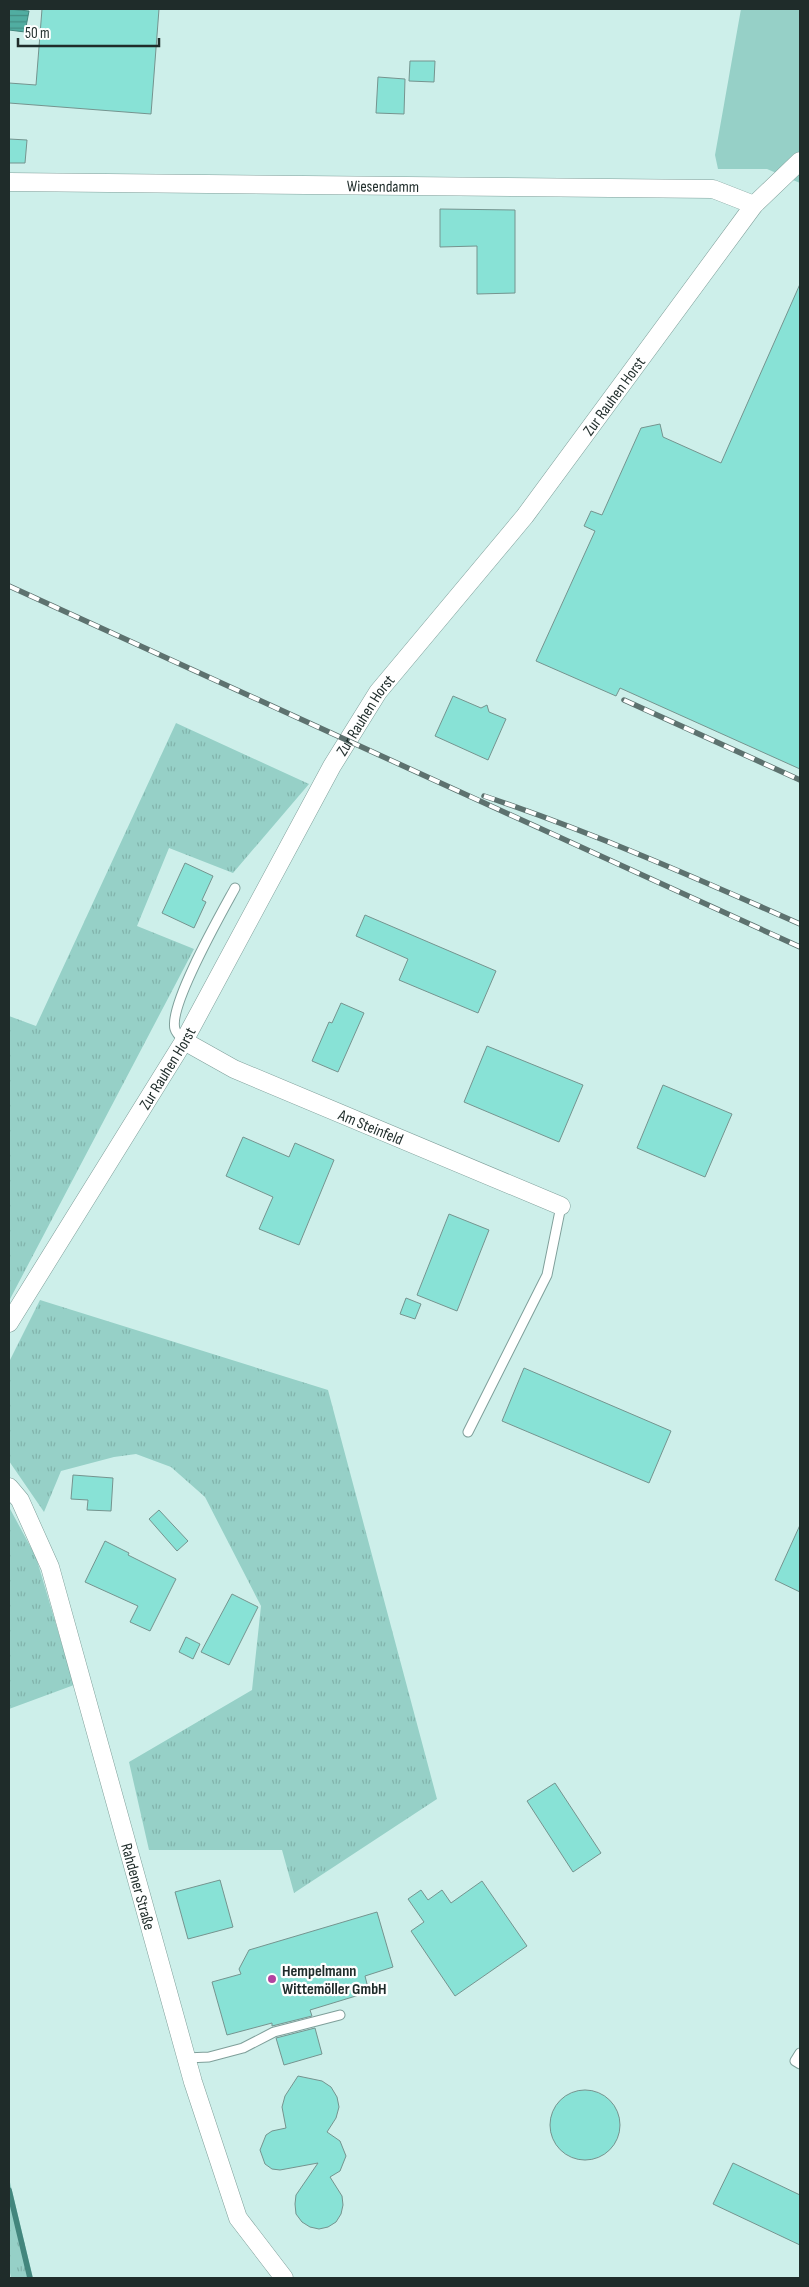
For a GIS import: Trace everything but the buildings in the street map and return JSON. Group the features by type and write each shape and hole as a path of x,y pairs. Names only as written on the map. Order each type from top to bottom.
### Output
{"street":[{"name":"Zur Rauhen Horst","path":"9,1323 184,1041 332,766 378,692 525,516 754,205 800,161"},
{"name":"Wiesendamm","path":"9,182 713,189 754,205"},
{"name":"Am Steinfeld","path":"184,1041 234,1069 561,1206"},
{"name":"Rahdener Straße","path":"9,1487 20,1500 50,1567 186,2058 238,2218 284,2278"}],"lane":[{"path":"184,1041 175,1028 176,1010 191,973 235,888"},
{"path":"468,1432 547,1275 561,1206"},
{"path":"186,2058 209,2057 243,2048 274,2032 340,2015"},
{"path":"800,2052 795,2061 800,2064"}],"green space":[{"path":"741,9 800,9 800,183 767,169 718,169 715,155"},
{"path":"176,723 309,784 233,873 169,848 137,926 194,949 9,1301 9,1016 36,1026"},
{"path":"40,1300 328,1390 437,1799 294,1893 282,1850 149,1850 129,1762 252,1690 261,1606 205,1497 171,1467 136,1454 114,1457 61,1471 44,1512 9,1461 9,1362"},
{"path":"9,1507 36,1557 74,1685 9,1709"},
{"path":"9,2178 33,2278 11,2278 9,2268"}],"shaded area":[{"path":"9,9 29,11 25,32 9,30"}],"waterway":[{"path":"9,2190 30,2278"}],"railway":[{"path":"9,586 800,947"},
{"path":"624,700 800,780"},
{"path":"484,796 604,840 800,924"}],"place":[{"name":"Hempelmann Wittemöller GmbH","path":"272,1979"}]}
